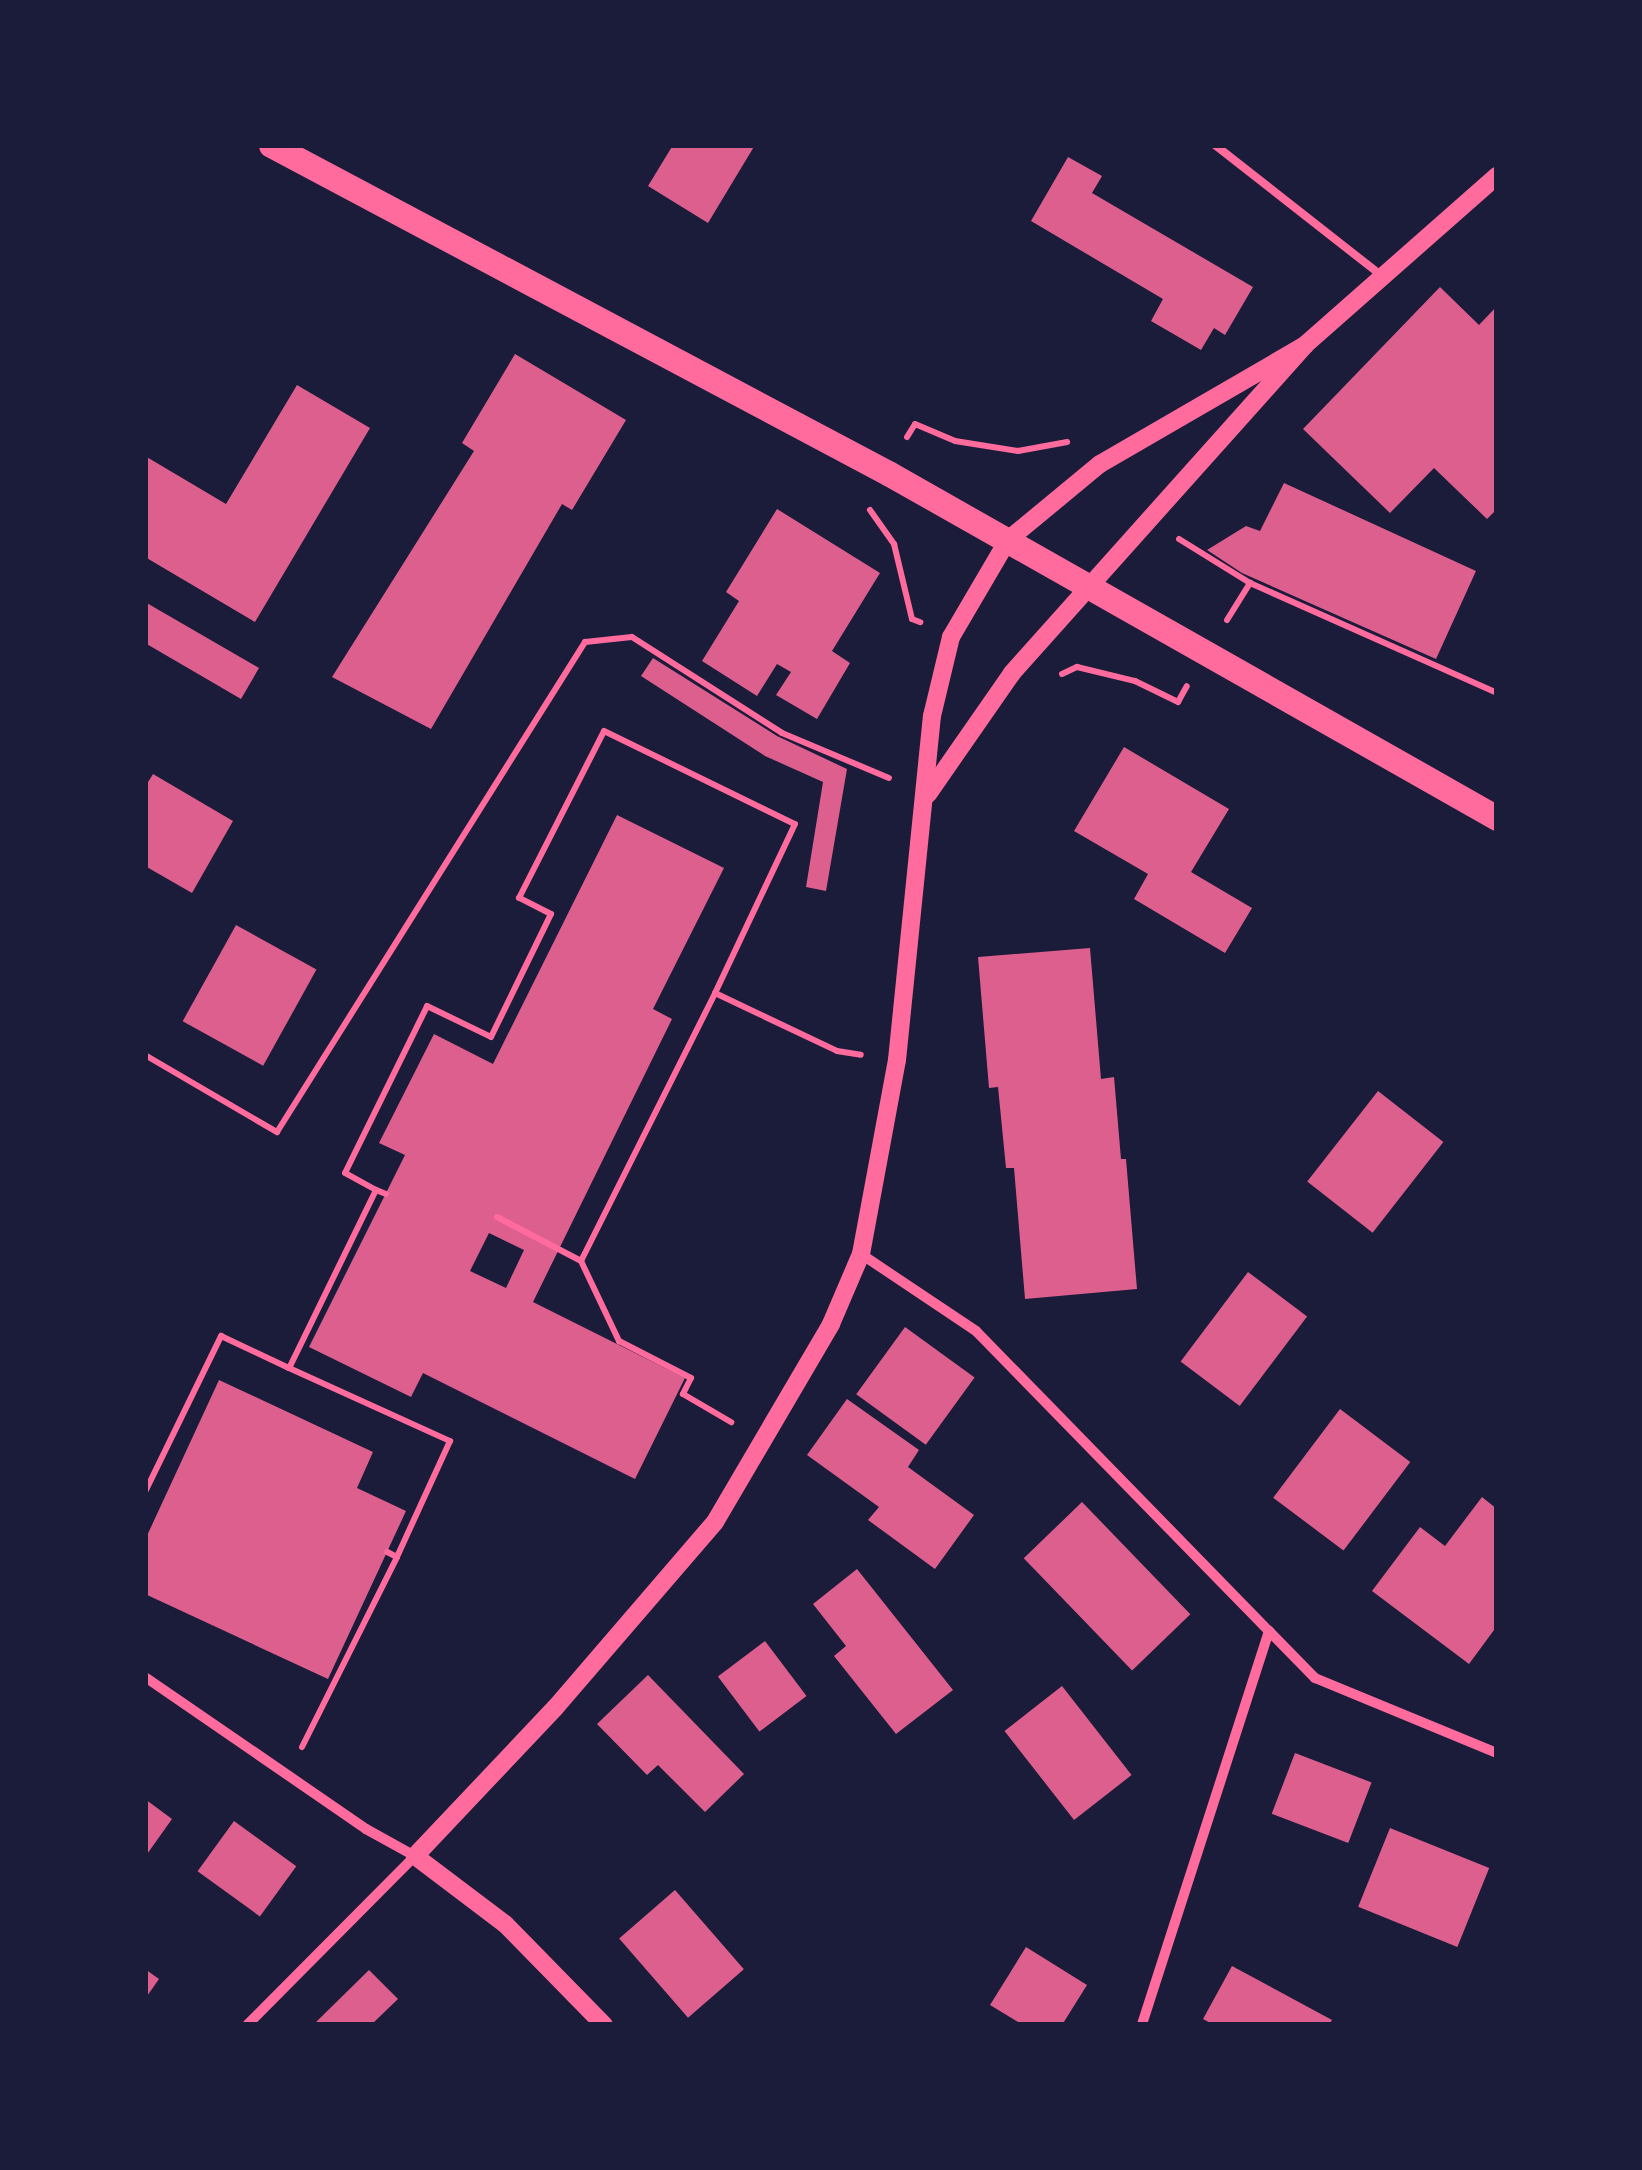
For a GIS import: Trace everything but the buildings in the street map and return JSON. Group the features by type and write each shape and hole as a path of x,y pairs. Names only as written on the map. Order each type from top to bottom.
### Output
{"main road":[{"path":"271,145 803,427 1497,818"}],"street":[{"path":"927,794 986,704 1305,345 1497,176"},
{"path":"247,2025 555,1708 715,1522 767,1442 861,1254 897,1060 932,716 950,638 1008,540 1100,464 1305,345"},
{"path":"861,1254 976,1332 1315,1678 1497,1754"},
{"path":"1142,2025 1268,1631"},
{"path":"145,1677 284,1773 415,1856 505,1924 604,2025"}],"lane":[{"path":"1215,145 1384,278"}],"path":[{"path":"915,424 954,441 1018,451 1074,441 1100,464"},
{"path":"1149,519 1250,583 1497,693"},
{"path":"145,1055 277,1132 585,642 632,636 782,733 927,794"},
{"path":"386,1194 345,1173 427,1006 491,1037 551,914 519,898 604,730 795,824 582,1260"},
{"path":"715,992 837,1051 897,1060"},
{"path":"289,1368 376,1190"},
{"path":"497,1217 582,1260 619,1341 692,1378 683,1394 767,1442"},
{"path":"145,1492 221,1336 450,1441 314,1731 284,1773"},
{"path":"387,1552 397,1557"}]}
